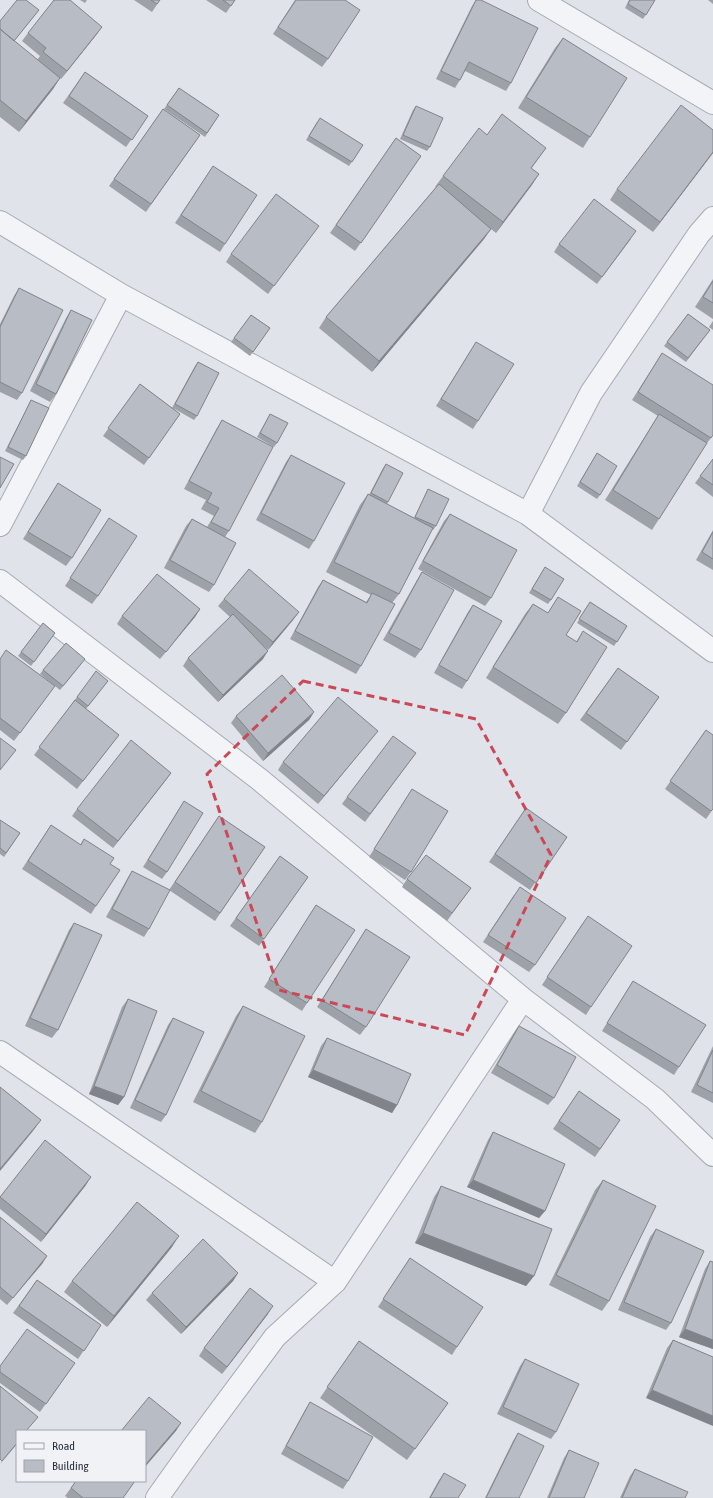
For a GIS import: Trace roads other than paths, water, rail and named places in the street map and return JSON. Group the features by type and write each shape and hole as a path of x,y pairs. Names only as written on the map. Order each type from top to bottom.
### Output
{"street":[{"path":"539,0 713,103"},
{"path":"528,514 591,393 695,240 713,218"},
{"path":"0,222 121,295 528,514 713,651"},
{"path":"0,524 121,295"},
{"path":"0,581 259,779 523,999 655,1099 713,1154"},
{"path":"157,1498 275,1337 335,1282 523,999"},
{"path":"0,1052 335,1282"}]}
